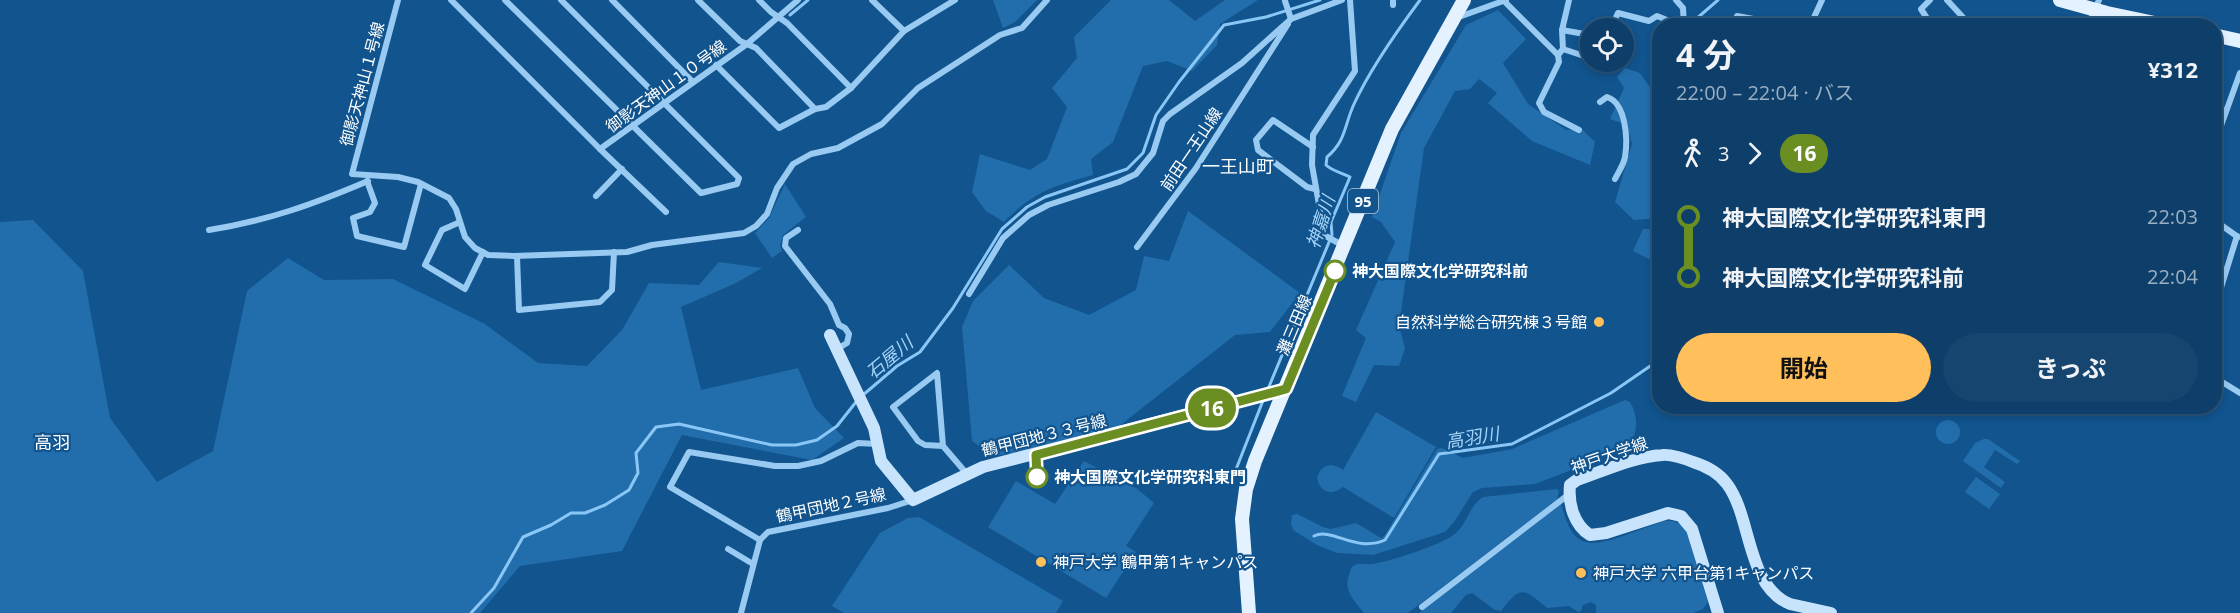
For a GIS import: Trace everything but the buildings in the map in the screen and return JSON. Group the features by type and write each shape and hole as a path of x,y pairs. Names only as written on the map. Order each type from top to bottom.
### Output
{"main road":[{"name":"灘三田線","path":"1249,613 1242,519 1246,489 1279,391 1340,244 1392,129 1464,0"},
{"path":"2060,0 2097,5 2135,18"},
{"path":"2222,37 2240,41"}],"street":[{"name":"御影天神山１号線","path":"378,176 352,174 398,0"},
{"name":"御影天神山１０号線","path":"451,0 600,149 747,44 798,0"},
{"path":"505,0 701,193 737,184 740,178 561,0"},
{"path":"612,0 693,82"},
{"path":"698,0 740,41 756,48 815,109"},
{"path":"759,0 787,23 851,88"},
{"path":"872,0 904,31"},
{"path":"716,65 779,128 815,109 826,107 851,88 904,31 955,0"},
{"path":"209,230 249,224 314,204 378,176 398,177 422,184 449,198 456,209 465,237 475,248 488,255 614,252 744,233 756,226 767,214 777,188 792,164 811,154 838,148 882,124 918,88 1000,35 1022,28 1047,0"},
{"path":"969,294 1011,229 1029,215 1048,206 1136,174 1153,153 1163,121 1170,114 1242,63 1291,19 1342,0"},
{"path":"1340,244 1322,234 1315,189 1313,135 1355,70 1350,0"},
{"path":"1569,0 1562,30 1559,62 1539,103 1544,112 1579,130"},
{"path":"1676,0 1683,8 1683,18"},
{"path":"1814,18 1822,0"},
{"path":"1927,18 1921,9 1930,0"},
{"path":"1947,0 1964,18"},
{"path":"1285,1 1291,19"},
{"path":"1452,19 1505,1 1561,52 1580,56"},
{"path":"1616,18 1618,13 1649,21 1652,19"},
{"path":"1737,16 1748,18"},
{"name":"前田一王山線","path":"1137,247 1196,168 1291,19"},
{"path":"1562,30 1580,33"},
{"path":"2222,122 2240,73"},
{"path":"1600,102 1607,97 1614,99 1620,106 1625,129 1625,158 1615,179"},
{"path":"2222,109 2226,111"},
{"path":"1313,147 1273,120 1256,140 1258,150 1307,187 1315,189"},
{"path":"600,149 666,212"},
{"path":"596,196 621,170"},
{"path":"367,181 375,203 370,212 353,218 357,236 404,247 422,184"},
{"path":"460,222 442,230 425,265 465,289 483,252"},
{"path":"2222,226 2238,237 2222,286"},
{"path":"798,230 786,238 785,246 830,304 839,325 849,334 847,343 837,350"},
{"path":"517,256 519,309 600,302 612,290 614,252"},
{"path":"830,335 876,440 881,461 913,500"},
{"path":"943,446 925,445 918,441 893,407 937,373 943,446 967,474"},
{"path":"2222,382 2240,393"},
{"name":"鶴甲団地３３号線","path":"913,500 983,467 1279,391"},
{"path":"760,540 670,487 688,452 775,466 798,466 821,461 858,442 876,440"},
{"name":"神戸大学線","path":"1718,613 1692,529 1685,519 1668,513 1606,533 1590,535 1577,524 1569,495 1570,485 1578,480 1650,457 1664,455 1699,464 1717,474 1731,490 1755,558 1766,582 1774,592 1791,604 1831,613"},
{"path":"1422,607 1569,495"},
{"name":"鶴甲団地２号線","path":"741,613 760,540 768,532 888,508 913,500"},
{"path":"728,549 753,564"}],"shaded area":[{"path":"993,0 1037,0 1015,22 1003,28"},
{"path":"1111,0 1169,0 1195,21 1225,0 1258,0 1220,24 1217,45 1192,71 1167,61 1143,66 1113,142 1091,159 1093,175 1044,191 1004,222 986,211 972,192 980,154 1030,170 1047,159 1067,107 1052,88 1077,58 1074,37"},
{"path":"1498,10 1526,39 1503,63 1528,104 1566,130 1583,130 1595,142 1590,165 1532,141 1488,103 1497,93 1479,79 1470,89 1455,91 1424,148 1399,326 1405,348 1399,366 1374,365 1356,402 1342,396 1366,338 1356,330 1395,242 1381,222 1372,217 1401,133 1466,25"},
{"path":"1634,71 1640,73 1652,90 1652,219 1634,220 1615,202 1632,144 1627,125 1610,119 1624,88 1617,77 1621,72"},
{"path":"785,184 806,217 783,235 780,246 782,251 772,258 755,233 769,218"},
{"path":"1188,211 1300,293 1270,332 1235,335 1118,427 1046,449 993,456 972,441 962,327 973,301 1009,265 1044,298 1089,315 1136,290 1144,256 1169,261"},
{"path":"33,220 83,271 110,418 157,482 213,451 247,291 288,258 324,280 393,279 485,324 538,363 587,366 622,330 649,283 699,285 719,262 762,268 736,283 681,307 701,390 798,368 815,408 844,438 812,460 682,435 622,551 520,566 480,613 0,613 0,222"},
{"path":"1643,229 1652,229 1652,260 1633,251"},
{"path":"1625,400 1630,402 1633,408 1636,428 1632,440 1623,450 1535,484 1482,488 1473,492 1445,532 1373,555 1337,553 1317,545 1293,530 1292,515 1297,514 1331,529 1356,523 1381,538 1437,449 1442,448 1463,458 1512,449"},
{"path":"1376,412 1436,447 1394,518 1343,487 1335,492 1327,492 1321,487 1317,478 1321,470 1327,466 1335,466 1343,470"},
{"path":"1948,420 1953,421 1959,427 1959,437 1953,443 1948,444 1943,443 1937,437 1936,432 1937,427 1943,421"},
{"path":"1988,439 2020,461 2017,464 1995,450 1984,467 2005,482 2001,488 1963,461 1975,443"},
{"path":"1084,461 1136,488 1154,503 1126,546 1136,552 1106,598 988,527 1016,481 1055,504"},
{"path":"1976,477 2000,494 1989,509 1965,492"},
{"path":"1557,489 1559,491 1557,500 1408,613 1364,613 1348,590 1351,568 1359,564 1391,560 1445,540 1457,532 1474,506 1483,497"},
{"name":"神戸大学 六甲台第1キャンパス","path":"1561,503 1569,527 1580,540 1587,542 1607,541 1664,521 1680,524 1687,532 1708,602 1703,609 1693,613 1596,613 1596,605 1591,602 1583,605 1581,611 1578,612 1569,606 1547,608 1532,596 1522,592 1513,597 1501,611 1495,610 1472,593 1466,595 1451,613 1419,613"},
{"path":"919,517 1063,601 1056,613 844,613 832,606 880,533 908,518"}],"waterway":[{"path":"790,15 808,0"},
{"name":"石屋川","path":"863,395 897,366 920,352 953,308 1002,229 1027,207 1045,197 1127,169 1143,153 1156,115 1224,25 1266,17 1320,0"},
{"name":"神嘉川","path":"1268,389 1332,235 1331,222 1350,177 1326,165 1327,157 1338,145 1354,104 1368,77 1420,0"},
{"name":"高羽川","path":"1697,18 1718,0"},
{"name":"高羽川","path":"1314,536 1329,535 1364,544 1385,540 1439,454 1512,444 1611,393 1652,365"},
{"name":"神嘉川","path":"1233,477 1264,398"},
{"name":"石屋川","path":"471,613 494,588 523,537 571,513 585,513 605,505 629,490 638,473 636,453 656,427 679,424 772,445 796,445 817,440 837,426 856,402"}],"bus line":[{"name":"16","path":"1037,477 1036,455 1286,389 1335,271"}],"place":[{"name":"神大国際文化学研究科前","path":"1335,271"},
{"name":"自然科学総合研究棟３号館","path":"1599,322"},
{"name":"神大国際文化学研究科東門","path":"1037,477"},
{"name":"神戸大学 鶴甲第1キャンパス","path":"1041,562"},
{"name":"神戸大学 六甲台第1キャンパス","path":"1581,573"}],"district":[{"name":"一王山町","path":"1238,166"},
{"name":"高羽","path":"52,442"}]}
